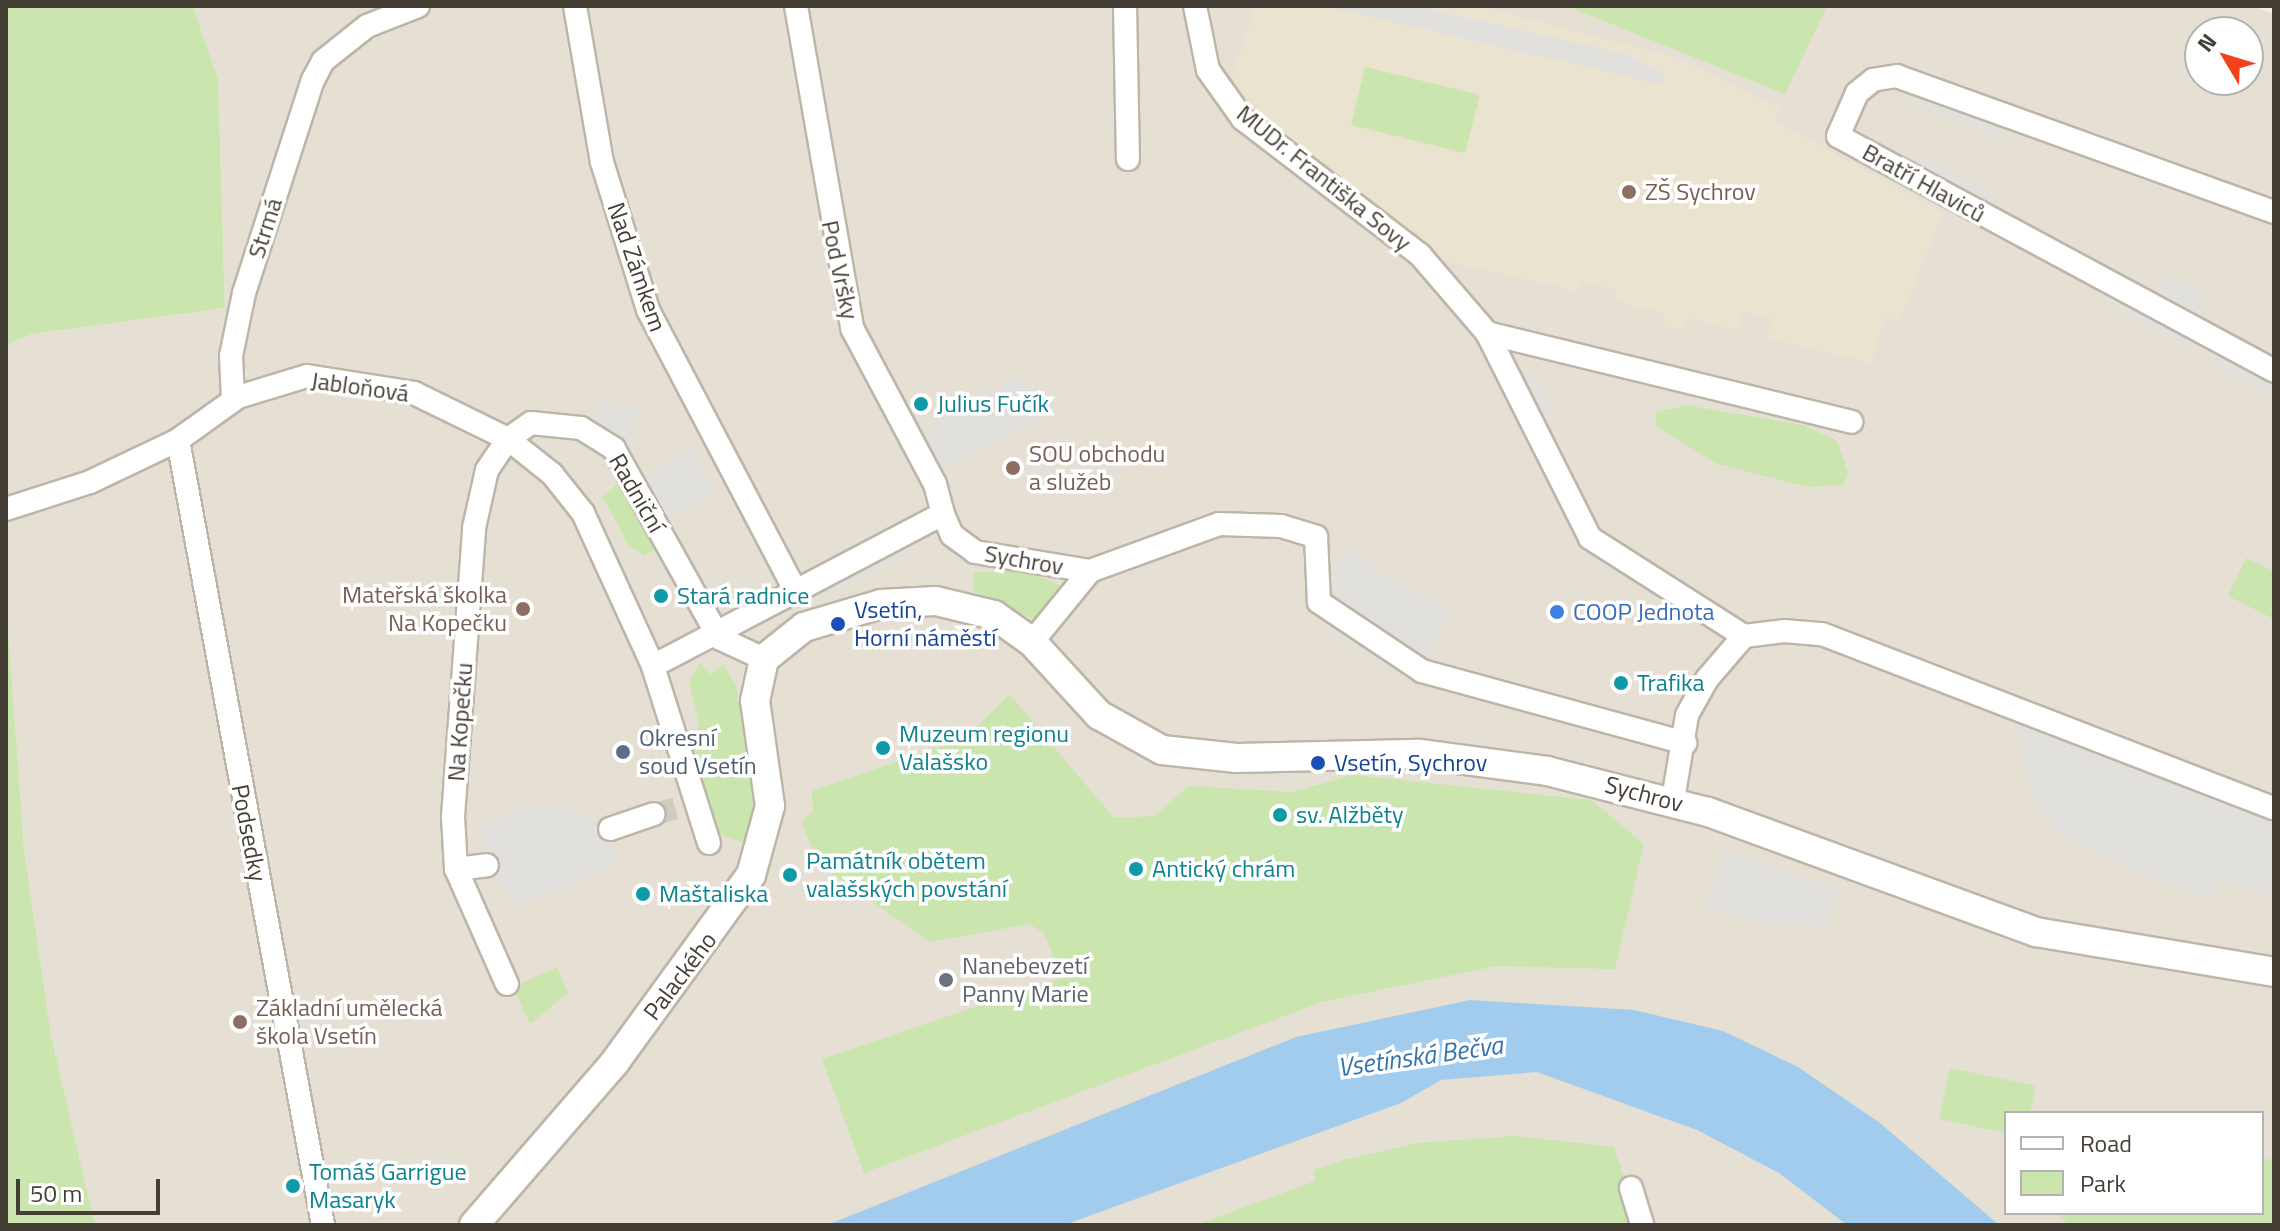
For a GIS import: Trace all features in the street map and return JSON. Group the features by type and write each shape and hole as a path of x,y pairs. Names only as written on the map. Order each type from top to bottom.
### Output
{"street":[{"name":"Strmá","path":"233,400 231,356 244,293 323,61 367,26 418,6"},
{"name":"Nad Zámkem","path":"575,6 602,162 648,310 797,594"},
{"name":"Pod Vršky","path":"796,6 852,328 935,484 943,514 961,542"},
{"path":"1125,6 1128,159"},
{"name":"MUDr. Františka Sovy","path":"1195,6 1208,70 1243,119 1420,255 1487,333 1590,538 1744,636"},
{"name":"Bratří Hlaviců","path":"2274,212 1897,76 1873,80 1857,93 1838,136 2274,371"},
{"path":"1487,333 1851,422"},
{"name":"Jabloňová","path":"6,509 90,482 178,440 233,400 307,376 414,393 508,439 552,474 583,513 653,666 687,804 709,843"},
{"name":"Radniční","path":"508,439 531,423 581,428 614,449 719,638"},
{"name":"Na Kopečku","path":"507,984 456,869 474,528 487,470 508,439"},
{"name":"Podsedky","path":"178,440 323,1225"},
{"path":"653,666 719,638 943,514"},
{"name":"Sychrov","path":"961,542 1012,561 1090,571 1219,524 1281,526 1316,537 1319,602 1422,671 1685,743"},
{"name":"Sychrov","path":"1032,642 1090,571"},
{"name":"Sychrov","path":"764,659 820,621 919,601 984,611 1032,642 1099,715 1175,753 1446,756 1673,800 2036,932 2274,972"},
{"path":"1673,800 1690,708 1744,636 1822,634 2274,808"},
{"path":"719,638 764,659"},
{"name":"Palackého","path":"474,1225 615,1062 751,875 770,806 755,701 764,659"},
{"path":"610,829 654,814"},
{"path":"456,869 487,865"},
{"path":"1631,1188 1642,1225"}],"shaded area":[{"path":"193,6 1567,6 1667,41 1815,6 2253,6 2274,14 2274,1225 95,1225 51,1035 24,849 6,597 6,345 32,334 225,308 218,79"},
{"name":"ZŠ Sychrov","path":"1256,6 1478,6 1675,57 1781,109 1775,121 1943,212 1899,321 1884,316 1872,363 1767,338 1772,318 1742,311 1736,330 1686,318 1683,331 1662,326 1664,313 1615,301 1616,290 1580,282 1577,291 1443,261 1247,110 1229,87"},
{"path":"1324,6 1415,6 1630,55 1664,74 1663,85"},
{"path":"1914,86 2016,124 2003,137 1909,102"},
{"path":"1920,155 1994,196 1986,214 1909,171"},
{"path":"2065,267 2197,329 2187,347 2126,314"},
{"path":"2166,274 2206,296 2196,313 2156,289"},
{"path":"2218,345 2274,376 2274,395 2209,360"},
{"path":"1535,372 1558,416 1544,423 1521,380"},
{"path":"1022,376 1056,408 941,472 927,445 932,425"},
{"path":"598,399 639,411 626,451 602,456 564,439 571,419 592,419"},
{"path":"691,450 716,493 667,522 642,479"},
{"path":"1585,522 1673,585 1662,600 1581,555 1568,532"},
{"path":"919,531 915,550 821,599 814,586"},
{"path":"1349,551 1452,615 1409,681 1318,624 1342,589 1331,580"},
{"path":"2015,716 2274,808 2274,898 2222,880 2212,903 2062,838 2033,800"},
{"path":"533,804 585,814 610,829 617,865 520,905 492,875 481,828"},
{"path":"1725,850 1839,890 1826,925 1759,923 1705,905"}],"green space":[{"path":"6,6 193,6 218,79 225,308 32,334 6,345"},
{"path":"1567,6 1827,6 1785,94"},
{"path":"1365,67 1480,95 1465,153 1351,125"},
{"path":"1686,405 1803,425 1837,441 1848,473 1844,485 1807,487 1715,463 1656,426 1655,413"},
{"path":"619,482 655,550 644,555 628,545 603,497"},
{"path":"2246,558 2274,571 2274,619 2228,596"},
{"path":"1024,570 1062,586 1058,601 1035,620 973,591 974,572"},
{"path":"6,598 24,849 51,1035 95,1225 6,1225"},
{"path":"700,663 711,675 723,664 736,685 753,801 749,840 739,842 720,834 692,744 699,723 689,682"},
{"path":"1010,695 1114,818 1155,816 1188,786 1293,792 1352,775 1591,800 1644,844 1615,969 1496,966 1322,1002 864,1173 822,1059 1061,978 1044,933 1029,924 931,942 820,866 802,823 813,810 812,791 965,738"},
{"path":"557,967 568,993 530,1024 513,987"},
{"path":"1950,1068 2036,1086 2030,1111 2004,1111 2004,1133 1939,1119"},
{"path":"1515,1136 1614,1147 1639,1225 1196,1225 1315,1181 1314,1170 1343,1160 1418,1143"},
{"path":"2264,1158 2274,1161 2274,1225 2070,1225 2058,1215 2264,1215"}],"water":[{"name":"Vsetínská Bečva","path":"1470,1000 1634,1010 1723,1031 1798,1067 1880,1123 1999,1225 1847,1225 1779,1173 1697,1130 1537,1072 1441,1080 1401,1103 1064,1225 827,1225 1296,1037"}],"tunnel":[{"path":"654,814 680,807"}],"place":[{"name":"ZŠ Sychrov","path":"1629,192"},
{"name":"Julius Fučík","path":"921,404"},
{"name":"SOU obchodu a služeb","path":"1013,468"},
{"name":"Stará radnice","path":"661,596"},
{"name":"Mateřská školka Na Kopečku","path":"523,609"},
{"name":"COOP Jednota","path":"1557,612"},
{"name":"Vsetín, Horní náměstí","path":"838,624"},
{"name":"Trafika","path":"1621,683"},
{"name":"Muzeum regionu Valašsko","path":"883,748"},
{"name":"Okresní soud Vsetín","path":"623,752"},
{"name":"Vsetín, Sychrov","path":"1318,763"},
{"name":"sv. Alžběty","path":"1280,815"},
{"name":"Antický chrám","path":"1136,869"},
{"name":"Památník obětem valašských povstání","path":"790,875"},
{"name":"Maštaliska","path":"643,894"},
{"name":"Nanebevzetí Panny Marie","path":"946,980"},
{"name":"Základní umělecká škola Vsetín","path":"240,1022"},
{"name":"Tomáš Garrigue Masaryk","path":"293,1186"}]}
